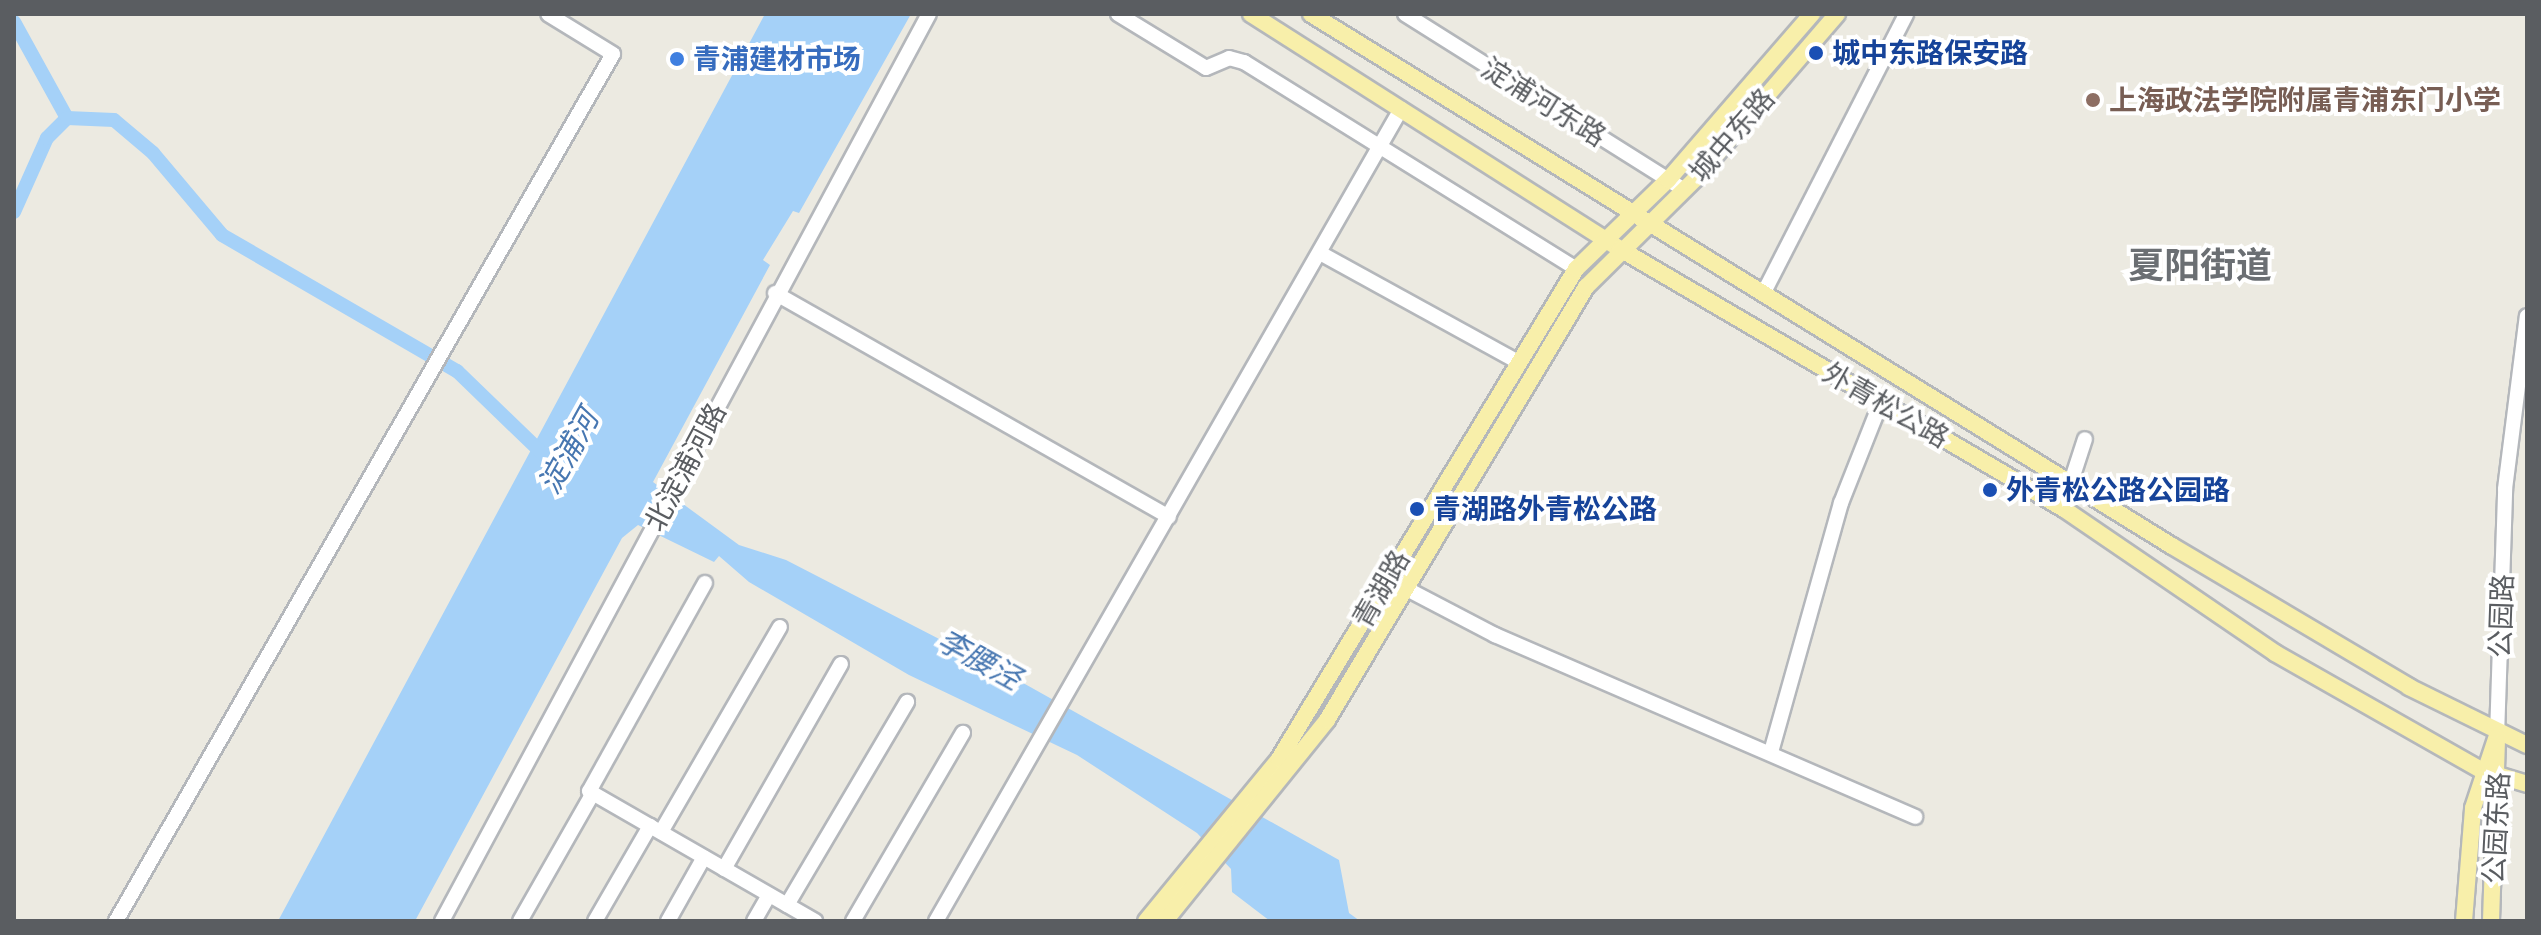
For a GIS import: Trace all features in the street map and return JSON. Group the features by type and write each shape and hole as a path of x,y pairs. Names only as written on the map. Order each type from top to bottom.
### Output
{"main road":[{"name":"外青松公路","path":"1251,14 1613,244 2064,509 2275,653 2481,770 2527,784"},
{"name":"外青松公路","path":"1311,14 2071,482 2497,736 2527,745"},
{"name":"城中东路","path":"1633,211 1668,180 1812,14"},
{"name":"城中东路","path":"1613,244 1650,221 1684,190 1837,14"},
{"name":"青湖路","path":"1146,921 1209,856 1327,720 1633,211"},
{"name":"青湖路","path":"1250,807 1314,706 1515,360 1576,269 1613,244"},
{"name":"公园路","path":"2481,770 2497,736"},
{"name":"公园东路","path":"2491,921 2501,776 2497,736"},
{"name":"公园东路","path":"2464,921 2481,770"},
{"name":"青湖路","path":"1165,921 1209,856"}],"street":[{"path":"116,921 613,54 548,14"},
{"name":"北淀浦河路","path":"442,921 775,293 929,14"},
{"path":"1118,14 1206,68 1229,58 1244,62 1379,149 1576,269"},
{"name":"淀浦河东路","path":"1405,14 1684,190"},
{"path":"1763,294 1906,14"},
{"path":"936,921 1401,109"},
{"path":"1320,253 1515,360"},
{"path":"775,293 1169,517"},
{"name":"公园路","path":"2497,736 2505,489 2527,316"},
{"path":"1771,752 1841,503 1881,402"},
{"path":"2071,482 2085,439"},
{"path":"520,921 593,793 705,583"},
{"path":"1405,588 1495,635 1915,817"},
{"path":"595,921 780,627"},
{"path":"724,869 841,664"},
{"path":"787,905 907,702"},
{"path":"853,921 963,733"},
{"path":"593,793 815,921"},
{"path":"668,921 704,857"},
{"path":"754,921 769,895"}],"water":[{"path":"765,14 911,14 799,213 793,211 763,260 770,265 653,482 739,545 786,560 1009,675 1339,860 1349,913 1360,921 1270,921 1232,892 1231,869 1197,833 1077,755 909,675 749,582 719,556 714,562 638,525 622,538 415,921 278,921"}],"waterway":[{"path":"14,22 67,118"},
{"name":"淀浦河","path":"14,212 47,138 67,118 114,120 153,153 222,235 457,371 547,458"}],"place":[{"name":"城中东路保安路","path":"1816,53"},
{"name":"青浦建材市场","path":"677,59"},
{"name":"上海政法学院附属青浦东门小学","path":"2093,100"},
{"name":"外青松公路公园路","path":"1990,490"},
{"name":"青湖路外青松公路","path":"1417,509"}],"district":[{"name":"夏阳街道","path":"2200,266"}],"water label":[{"name":"李腰泾","path":"979,660"}]}
